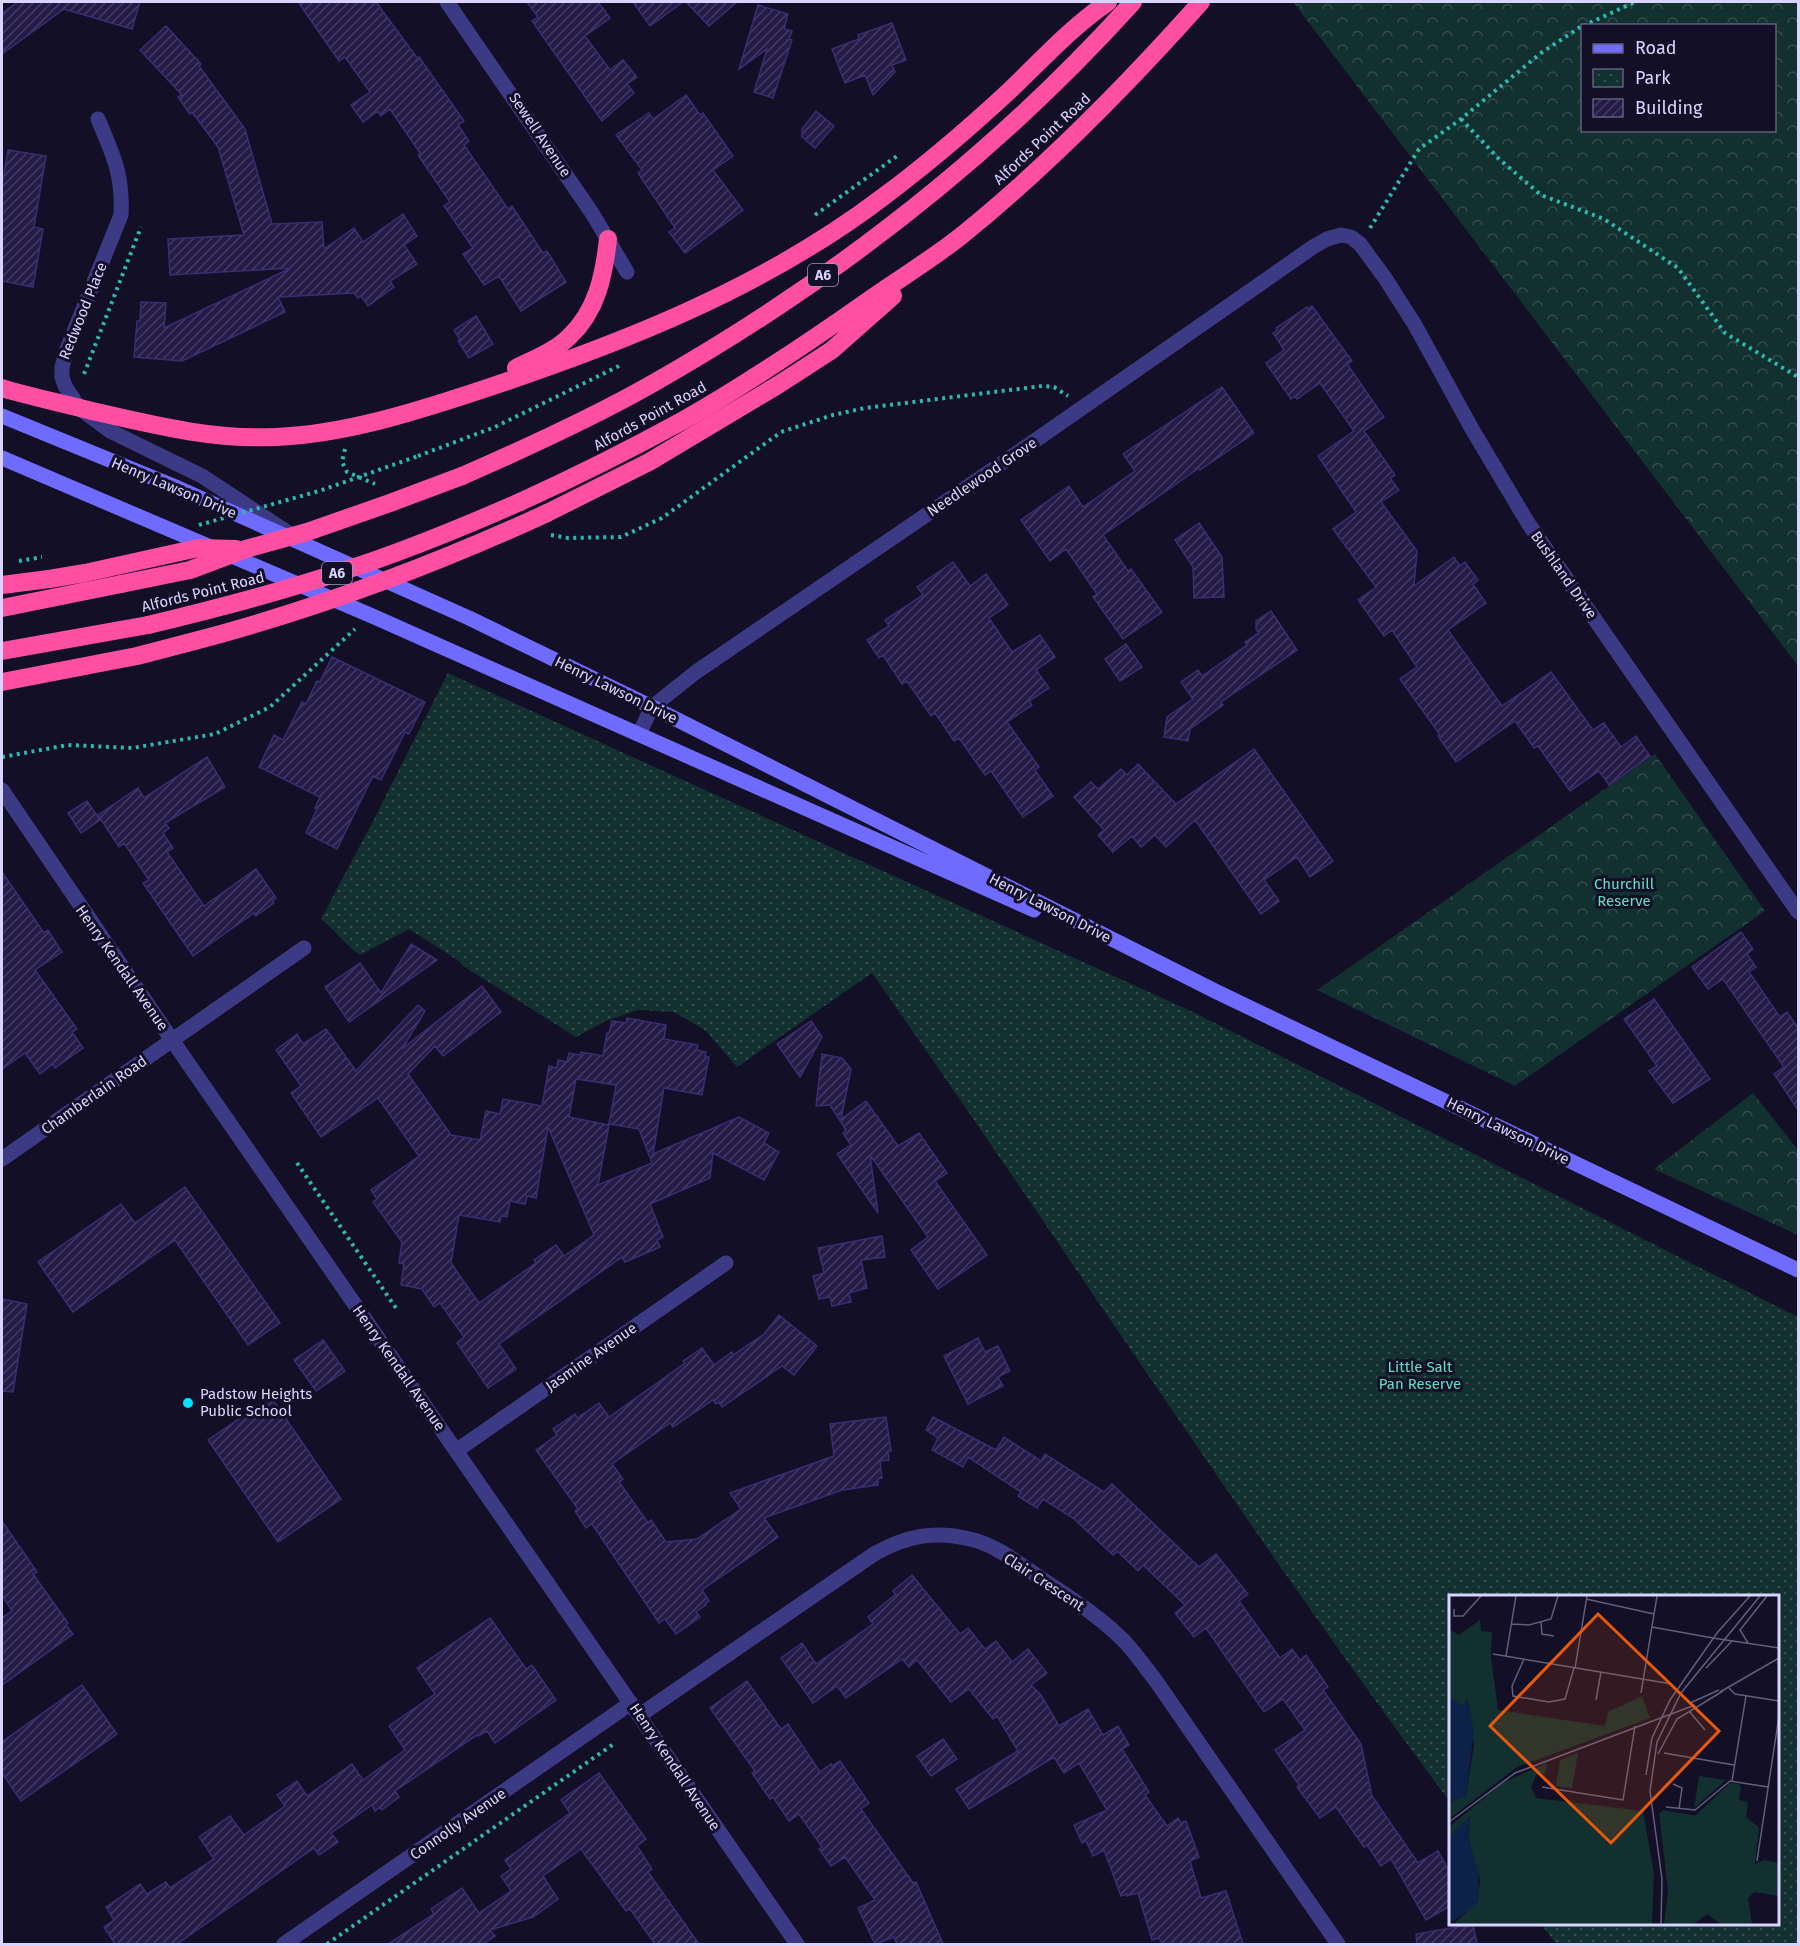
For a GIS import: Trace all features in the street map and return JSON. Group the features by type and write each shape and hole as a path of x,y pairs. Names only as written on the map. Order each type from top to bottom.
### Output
{"highway":[{"name":"A6","path":"2,388 158,427 198,434 277,437 357,426 457,398 570,359 645,329 734,289 808,249 841,228 935,156 1007,93 1082,20 1108,2"},
{"name":"Alfords Point Road","path":"2,608 190,570 246,549 307,532 462,476 588,418 748,326 855,253 912,209 1001,134 1132,2"},
{"name":"Alfords Point Road","path":"2,651 148,625 252,599 344,571 441,536 602,464 763,372 959,237 1001,203 1095,116 1201,2"},
{"path":"2,682 114,661 264,622 364,589 450,556 547,513 696,436 832,350 959,237"},
{"path":"457,398 545,353 569,338 591,306 599,289 604,272 608,239"},
{"path":"2,585 94,571 198,548 246,549"}],"main road":[{"name":"Henry Lawson Drive","path":"2,416 178,488 469,618 652,707 1217,992 1798,1270"},
{"name":"Henry Lawson Drive","path":"2,458 370,615 1217,992"}],"street":[{"name":"Sewell Avenue","path":"447,2 567,176 627,272"},
{"name":"Redwood Place","path":"98,119 119,171 122,192 121,215 62,367 65,386 79,408 110,431 202,476 316,551"},
{"name":"Needlewood Grove","path":"639,734 652,707 696,672 1313,247 1326,239 1341,236 1351,237 1360,244"},
{"name":"Bushland Drive","path":"1360,244 1404,306 1472,429 1528,523 1798,912"},
{"name":"Henry Kendall Avenue","path":"2,790 172,1040 797,1944"},
{"name":"Chamberlain Road","path":"2,1159 304,948"},
{"name":"Jasmine Avenue","path":"456,1451 726,1263"},
{"name":"Clair Crescent","path":"635,1709 894,1542 917,1536 945,1535 972,1539 998,1551 1087,1609 1125,1642 1156,1681 1338,1944"},
{"name":"Connolly Avenue","path":"284,1944 635,1709"}],"path":[{"path":"1587,24 1635,2"},
{"path":"1360,244 1419,149 1461,120 1541,53 1581,27"},
{"path":"1461,120 1499,159 1541,195 1604,219 1678,268 1725,333 1798,377"},
{"path":"806,222 898,155"},
{"path":"189,527 319,491 495,427 621,365 617,354"},
{"path":"19,561 49,556"},
{"path":"2,757 68,745 132,748 215,734 270,707 370,615"},
{"path":"297,1163 398,1311"},
{"path":"327,1944 615,1743"}],"green space":[{"path":"1293,2 1798,2 1798,666"},
{"name":"Little Salt Pan Reserve","path":"448,673 1193,1012 1798,1317 1798,1944 1556,1944 1542,1925 1779,1925 1779,1595 1449,1595 1449,1801 1302,1598 872,973 737,1067 706,1031 674,1012 638,1010 606,1021 576,1037 409,929 360,955 321,919"},
{"name":"Churchill Reserve","path":"1655,754 1765,911 1515,1086 1317,990"},
{"path":"1753,1093 1798,1150 1798,1235 1654,1169"}],"building":[{"path":"18,2 140,2 132,29 64,9 2,54 2,13"},
{"path":"298,2 376,2 418,59 419,57 464,121 458,125 469,141 464,145 508,209 512,206 543,253 547,251 566,282 521,311 499,276 484,285 463,254 473,248 444,206 450,202 418,155 420,153 390,109 381,116 378,111 363,122 351,105 370,92 345,57 339,61"},
{"path":"527,2 598,2 610,18 585,36 610,70 623,60 637,77 627,84 634,93 602,121 532,21 538,17"},
{"path":"633,2 683,2 650,26"},
{"path":"686,2 737,2 709,26"},
{"path":"758,5 788,14 784,29 792,31 789,39 792,40 773,98 754,92 767,49 739,69"},
{"path":"892,23 906,60 892,65 895,72 873,95 865,75 845,83 832,49 859,39 858,35"},
{"path":"166,26 201,64 199,66 245,129 272,224 322,222 324,249 354,228 363,242 403,214 417,236 404,245 417,264 390,281 394,287 368,306 361,296 358,298 354,293 278,297 285,312 182,361 134,357 141,302 166,303 164,328 291,268 170,275 168,239 244,235 218,147 178,97 182,95 140,50"},
{"path":"686,95 700,115 703,113 733,156 713,170 743,210 685,253 669,232 675,228 638,173 642,170 616,135 649,113 653,119"},
{"path":"816,111 834,126 815,148 802,137 802,129"},
{"path":"8,150 46,156 34,227 43,229 33,287 2,281 2,186"},
{"path":"1312,306 1352,361 1347,364 1384,417 1364,431 1395,475 1390,478 1399,490 1381,502 1417,551 1414,586 1454,557 1460,566 1465,562 1478,580 1473,584 1486,603 1448,630 1502,706 1551,672 1593,730 1604,723 1621,747 1636,736 1650,756 1609,785 1599,771 1570,791 1538,746 1534,748 1515,721 1456,762 1438,736 1440,735 1400,679 1417,667 1392,630 1384,636 1358,600 1376,587 1333,529 1356,512 1318,456 1354,431 1320,383 1297,399 1295,396 1291,399 1266,363 1284,350 1273,333 1277,330 1276,328"},
{"path":"476,316 493,344 469,358 454,330"},
{"path":"1222,387 1254,433 1103,535 1128,571 1131,569 1162,612 1123,639 1093,597 1097,594 1066,549 1050,561 1021,520 1069,486 1083,507 1135,471 1123,454"},
{"path":"1199,523 1222,557 1224,597 1194,598 1193,567 1175,540"},
{"path":"953,562 970,586 986,574 1008,605 989,618 1012,652 1040,635 1055,657 1036,670 1049,688 1029,701 1032,705 1007,722 1039,767 1035,770 1053,796 1023,817 991,771 985,775 959,738 954,741 935,713 931,716 907,681 902,684 883,655 879,658 867,640 889,626 885,620 923,595 917,587"},
{"path":"1271,611 1297,650 1221,702 1223,705 1190,729 1188,741 1164,737 1167,717 1193,699 1181,682 1198,670 1202,676 1247,645 1245,642 1259,633 1256,629 1256,621"},
{"path":"1126,644 1142,667 1120,681 1105,659"},
{"path":"332,657 425,702 409,734 405,732 381,780 373,776 337,849 306,833 320,797 259,767 274,735 283,740 302,702 306,704"},
{"path":"1254,749 1333,861 1310,877 1297,857 1264,880 1279,901 1261,914 1195,820 1166,847 1155,835 1141,847 1132,836 1113,852 1098,835 1104,830 1074,797 1091,782 1098,789 1121,769 1127,775 1138,764 1176,804"},
{"path":"207,757 225,787 165,823 169,828 163,833 173,848 167,852 204,906 256,869 276,898 272,901 274,903 256,916 254,913 193,956 143,883 149,880 124,843 119,847 98,815 138,788 144,798"},
{"path":"87,801 100,820 81,833 68,813"},
{"path":"2,872 44,933 48,930 62,952 35,970 77,1029 72,1032 83,1048 55,1068 53,1064 40,1074 25,1053 2,1069"},
{"path":"1741,932 1753,949 1747,954 1756,967 1749,972 1780,1017 1787,1012 1798,1028 1798,1110 1774,1074 1784,1067 1723,979 1708,989 1692,967"},
{"path":"411,944 437,960 349,1022 325,987 360,963 381,993"},
{"path":"482,986 501,1012 443,1056 435,1046 408,1074 451,1135 480,1140 486,1111 500,1114 503,1099 542,1106 549,1066 557,1068 558,1060 567,1062 569,1053 580,1055 581,1052 603,1056 607,1033 609,1033 612,1021 626,1023 627,1018 666,1025 664,1039 698,1045 697,1050 706,1052 705,1057 709,1057 702,1095 664,1088 653,1154 739,1117 769,1133 764,1143 779,1152 764,1180 713,1153 710,1178 650,1204 663,1237 657,1240 660,1247 625,1262 622,1257 499,1344 516,1369 488,1388 457,1343 464,1337 440,1303 434,1307 422,1289 401,1285 404,1264 399,1263 402,1242 373,1202 377,1199 371,1190 419,1156 378,1098 321,1137 291,1093 301,1086 276,1050 297,1034 303,1044 326,1029 356,1071 418,1005 425,1011 402,1049","holes":["576,1079 616,1085 609,1124 639,1129 652,1163 598,1185 609,1125 569,1117","548,1127 594,1235 564,1256 556,1245 534,1260 536,1263 479,1303 451,1263 459,1215 500,1222 501,1216 507,1217 510,1201 525,1204 527,1196 536,1198"]},
{"path":"1654,999 1710,1079 1673,1103 1649,1071 1657,1066 1624,1019"},
{"path":"811,1021 822,1037 800,1077 777,1044"},
{"path":"822,1054 842,1058 851,1069 841,1119 866,1101 898,1146 919,1133 947,1173 935,1181 987,1255 938,1289 911,1250 928,1237 870,1155 878,1213 837,1154 851,1145 843,1133 846,1130 830,1105 816,1106"},
{"path":"185,1187 280,1323 248,1345 175,1240 73,1312 38,1262 121,1204 135,1223"},
{"path":"882,1236 885,1257 861,1260 867,1288 849,1293 851,1302 832,1306 830,1297 819,1299 813,1276 824,1273 818,1248"},
{"path":"2,1299 27,1304 13,1392 2,1391"},
{"path":"779,1315 817,1346 794,1375 782,1366 722,1407 719,1402 716,1404 713,1400 673,1427 670,1423 612,1464 623,1479 619,1482 648,1523 651,1520 666,1542 697,1539 741,1509 730,1493 834,1456 830,1424 886,1417 891,1451 888,1451 889,1460 880,1461 882,1478 878,1479 878,1485 842,1490 764,1518 778,1537 702,1590 709,1601 696,1612 700,1617 676,1634 665,1619 659,1623 592,1524 586,1528 575,1511 578,1509 536,1450 557,1435 553,1429 575,1414 577,1418 599,1403 609,1417 685,1363 683,1361 702,1348 714,1365 732,1352 733,1355 764,1334"},
{"path":"978,1338 985,1352 998,1346 1010,1371 998,1377 1003,1386 968,1404 944,1356"},
{"path":"323,1340 345,1371 316,1391 294,1360"},
{"path":"271,1397 341,1499 278,1542 208,1440"},
{"path":"933,1417 996,1450 1004,1437 1041,1461 1045,1454 1104,1492 1112,1484 1199,1567 1216,1554 1248,1594 1239,1601 1280,1658 1292,1649 1300,1660 1306,1655 1328,1687 1323,1690 1361,1744 1372,1796 1418,1863 1438,1851 1449,1871 1449,1907 1426,1920 1391,1859 1381,1866 1367,1845 1364,1847 1336,1807 1320,1818 1297,1787 1299,1785 1275,1750 1305,1730 1283,1699 1264,1712 1206,1628 1194,1637 1175,1613 1185,1605 1143,1565 1138,1571 1117,1551 1113,1555 1073,1518 1043,1499 1037,1508 1018,1496 1021,1492 968,1457 963,1467 932,1450 938,1438 926,1430"},
{"path":"2,1521 37,1572 33,1574 68,1623 66,1625 73,1634 2,1685 2,1618 12,1611 2,1595"},
{"path":"912,1575 960,1634 968,1628 985,1649 996,1641 1012,1662 1028,1649 1047,1673 1031,1685 1041,1695 1059,1726 1088,1709 1103,1735 1118,1726 1129,1745 1122,1749 1149,1792 1145,1795 1167,1826 1178,1818 1181,1823 1186,1821 1199,1857 1190,1861 1201,1898 1226,1891 1243,1944 1162,1944 1159,1938 1152,1940 1138,1893 1121,1896 1104,1850 1093,1856 1086,1841 1082,1843 1074,1825 1107,1810 1079,1763 1064,1773 1054,1757 969,1809 956,1789 1018,1751 997,1716 993,1719 969,1689 951,1702 917,1660 909,1667 902,1659 846,1698 837,1686 813,1703 781,1658 802,1643 816,1664 873,1624 868,1617 896,1594 893,1591"},
{"path":"490,1618 526,1669 532,1665 556,1700 495,1743 487,1731 477,1735 395,1791 399,1797 382,1810 380,1807 375,1811 372,1805 331,1833 338,1842 319,1855 314,1848 177,1944 115,1944 104,1927 114,1920 106,1907 140,1884 147,1894 166,1882 170,1888 214,1859 199,1837 230,1816 244,1835 285,1806 277,1795 297,1781 307,1796 352,1764 363,1780 405,1750 389,1726 435,1694 417,1668"},
{"path":"747,1681 781,1729 788,1724 820,1772 840,1761 869,1803 861,1809 913,1883 916,1882 943,1944 897,1944 894,1937 875,1944 858,1908 875,1900 845,1857 831,1866 819,1849 822,1847 799,1814 789,1821 773,1797 770,1799 752,1773 755,1771 710,1708"},
{"path":"82,1685 117,1734 21,1801 2,1773 2,1742"},
{"path":"943,1739 957,1759 931,1776 917,1756"},
{"path":"599,1773 646,1839 637,1846 652,1869 648,1872 699,1944 655,1944 630,1909 626,1911 581,1849 543,1876 558,1899 533,1917 490,1930 495,1936 483,1944 388,1944 434,1914 431,1909 462,1888 479,1913 511,1891 501,1876 511,1869 505,1860 570,1813 561,1800"},
{"path":"1473,1925 1477,1944 1417,1944 1416,1934"}],"place":[{"name":"Padstow Heights Public School","path":"188,1403"}]}
